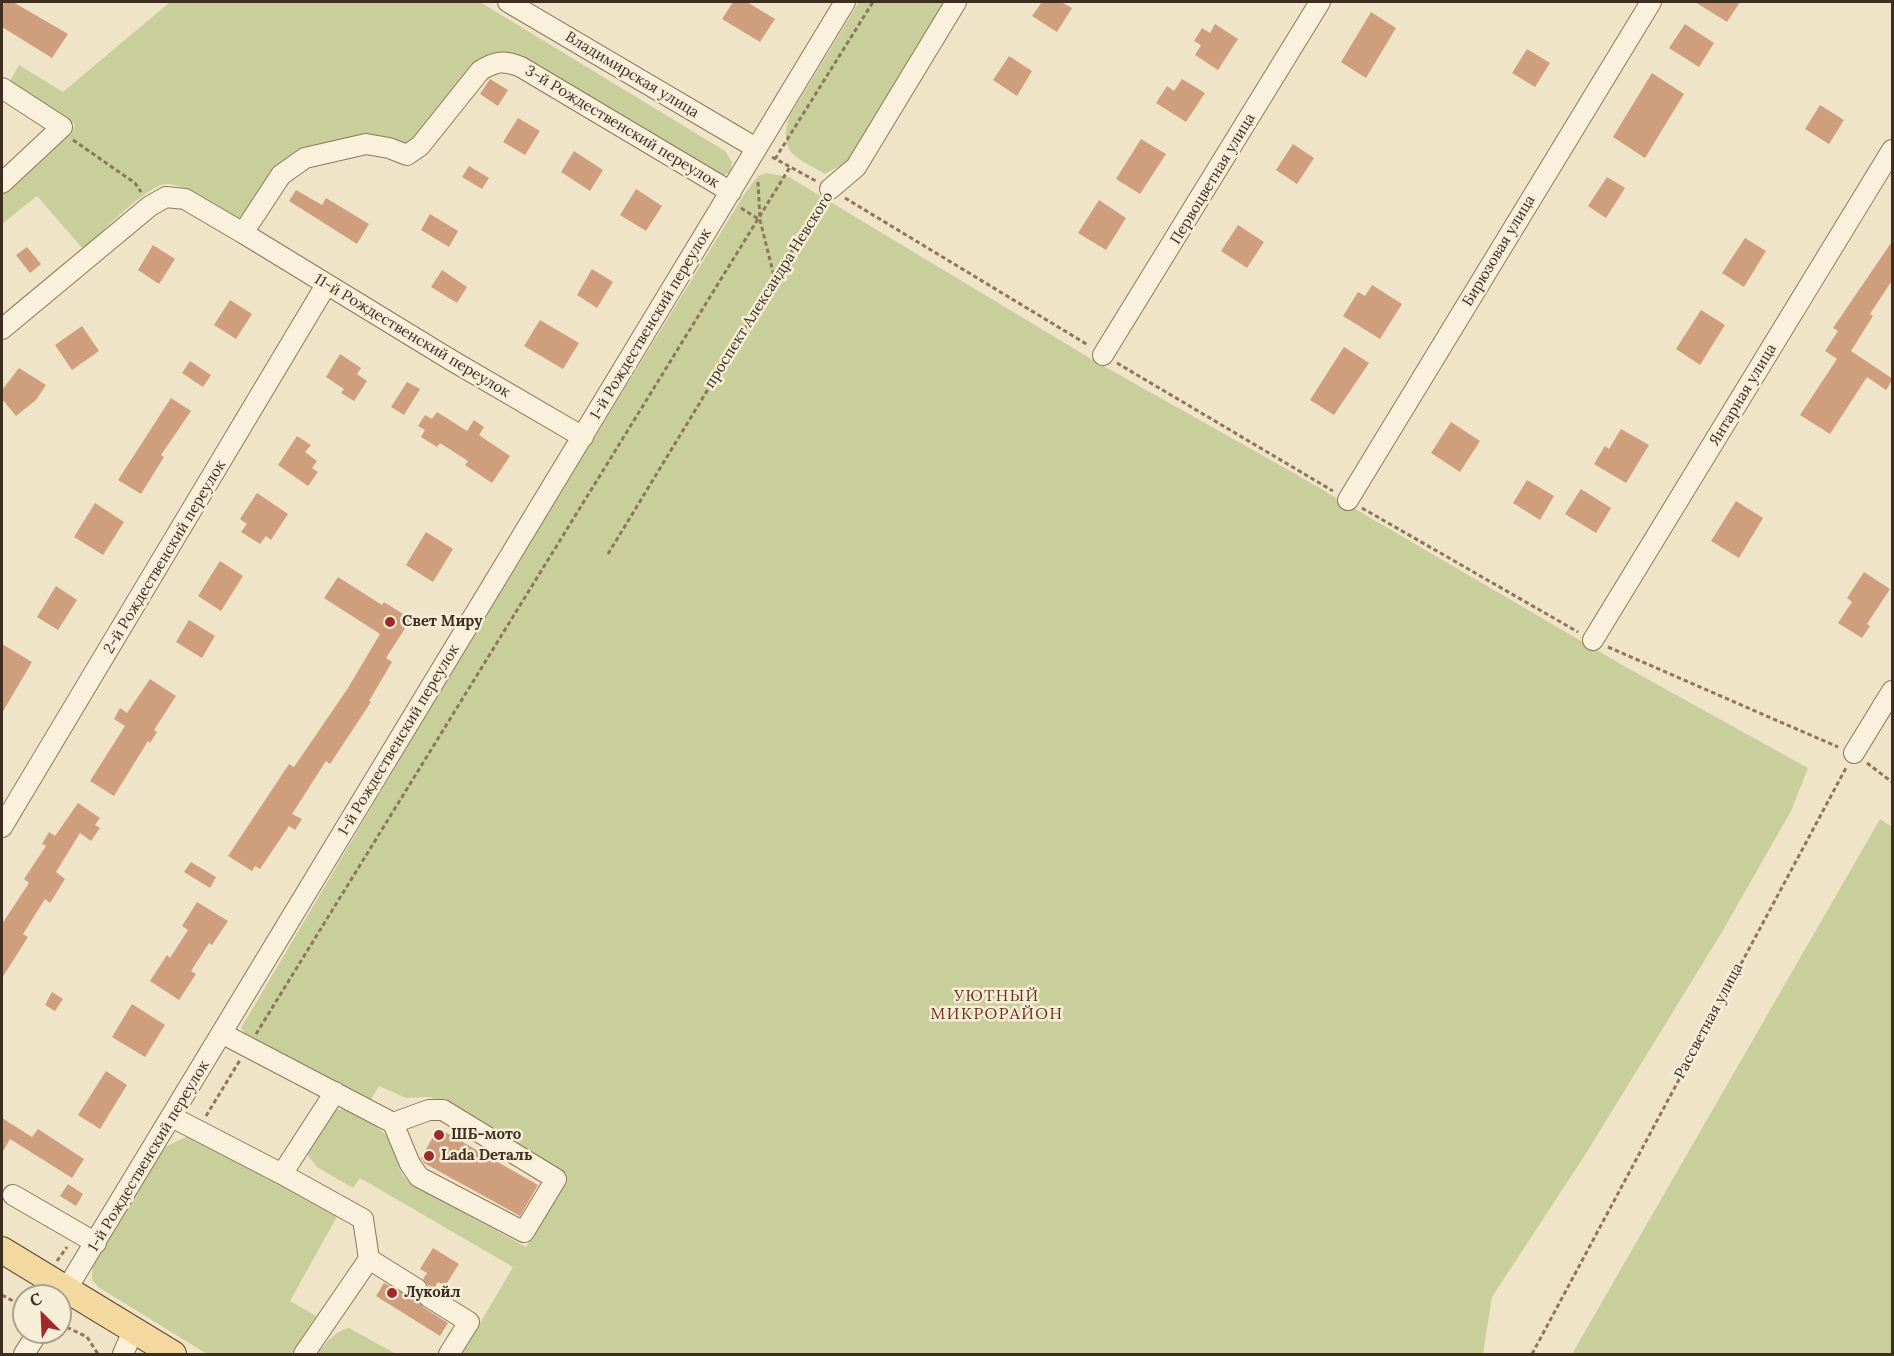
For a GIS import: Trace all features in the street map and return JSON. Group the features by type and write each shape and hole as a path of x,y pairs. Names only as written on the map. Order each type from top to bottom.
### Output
{"main road":[{"path":"2,1250 49,1284"},
{"path":"72,1299 173,1354"}],"street":[{"name":"Владимирская улица","path":"508,2 756,148"},
{"name":"1-й Рождественский переулок","path":"71,1284 845,2"},
{"name":"проспект Александра Невского","path":"830,189 856,167 956,2"},
{"name":"Первоцветная улица","path":"1103,355 1320,2"},
{"name":"Бирюзовая улица","path":"1348,500 1650,2"},
{"name":"3-й Рождественский переулок","path":"243,233 281,175 305,158 366,144 389,148 407,155 420,146 480,71 492,63 507,61 731,192"},
{"path":"2,88 62,127 2,183"},
{"name":"Янтарная улица","path":"1593,640 1893,150"},
{"path":"2,329 150,206 166,197 185,199 243,233"},
{"name":"11-й Рождественский переулок","path":"243,233 326,285 583,437"},
{"name":"2-й Рождественский переулок","path":"2,827 326,285"},
{"path":"1854,753 1893,691"},
{"path":"223,1034 393,1123 410,1164 419,1177 524,1232 556,1179 443,1110 429,1110 393,1123"},
{"path":"282,1174 335,1092"},
{"path":"172,1117 363,1219 369,1259 304,1354"},
{"path":"13,1195 96,1243"},
{"path":"369,1259 469,1322 449,1354"},
{"path":"123,1354 133,1331"}],"path":[{"path":"775,159 873,2"},
{"path":"62,127 75,143 135,183 150,206"},
{"path":"756,148 830,189"},
{"path":"756,148 760,220 775,280"},
{"path":"198,1131 553,548 760,220 790,167"},
{"name":"проспект Александра Невского","path":"608,554 830,189"},
{"name":"Рассветная улица","path":"1532,1354 1854,753"},
{"path":"72,1330 87,1337 98,1354"}],"green space":[{"path":"170,2 480,2 725,151 732,162 731,172 722,176 513,56 491,53 476,62 407,147 298,157 243,221 206,198 185,188 167,184 158,186 136,201 83,249 37,196 2,224 2,194 73,130 75,124 9,83 19,65 63,92"},
{"path":"859,2 949,2 855,158 825,174 798,159 792,153 786,140 786,130 789,117"},
{"path":"766,173 789,177 1093,360 1292,472 1624,666 1808,768 1791,811 1722,932 1585,1155 1492,1297 1483,1354 462,1354 513,1267 360,1178 353,1188 317,1167 308,1156 310,1146 336,1109 355,1112 383,1132 393,1143 401,1171 412,1184 526,1247 567,1174 447,1104 430,1097 406,1098 379,1086 370,1101 247,1037 241,1028 481,622 745,193 758,176"},
{"path":"1880,819 1892,827 1892,1354 1572,1354"},
{"path":"192,1134 339,1213 290,1301 316,1316 292,1354 207,1354 98,1287 92,1280 93,1261 156,1158 163,1148"},
{"path":"349,1328 396,1354 318,1354 331,1338"}],"building":[{"path":"2,2 13,2 68,34 52,58 2,27"},
{"path":"733,2 747,2 775,19 760,42 722,19"},
{"path":"1042,2 1061,2 1072,8 1057,32 1032,16"},
{"path":"1695,2 1740,2 1727,22"},
{"path":"1371,12 1396,28 1366,78 1341,62"},
{"path":"1215,24 1238,39 1218,70 1195,55 1201,45 1194,41 1202,28 1210,33"},
{"path":"1685,24 1714,43 1699,67 1669,48"},
{"path":"1527,49 1550,63 1535,87 1512,73"},
{"path":"1009,56 1032,71 1017,96 993,80"},
{"path":"1652,73 1684,94 1645,158 1613,137"},
{"path":"490,79 508,90 498,106 480,94"},
{"path":"1182,79 1205,93 1186,122 1156,103 1167,86 1174,91"},
{"path":"1820,105 1844,120 1829,144 1805,129"},
{"path":"518,118 540,131 525,155 503,142"},
{"path":"1141,139 1166,154 1140,194 1116,179"},
{"path":"1293,144 1314,158 1297,184 1276,170"},
{"path":"574,151 603,170 590,191 561,172"},
{"path":"469,166 489,178 482,189 462,177"},
{"path":"1607,177 1625,188 1606,218 1588,206"},
{"path":"636,189 662,206 646,231 620,215"},
{"path":"296,190 322,205 326,198 369,224 357,244 289,201"},
{"path":"1099,200 1126,218 1106,250 1078,233"},
{"path":"430,214 458,231 449,247 421,230"},
{"path":"1238,225 1264,242 1247,268 1221,251"},
{"path":"1745,238 1766,251 1744,287 1722,273"},
{"path":"1893,240 1893,279 1870,314 1873,316 1851,351 1893,379 1886,390 1867,377 1830,434 1800,415 1837,359 1825,351 1838,331 1833,328"},
{"path":"153,245 175,259 159,284 138,270"},
{"path":"27,247 41,264 30,273 16,255"},
{"path":"592,269 613,282 597,308 577,295"},
{"path":"442,270 467,287 457,303 431,287"},
{"path":"1372,285 1402,304 1380,339 1343,316 1358,292 1365,296"},
{"path":"230,300 252,314 236,339 214,325"},
{"path":"1701,310 1725,325 1700,365 1676,349"},
{"path":"540,320 579,343 563,369 524,346"},
{"path":"82,326 99,351 72,370 55,345"},
{"path":"1344,347 1369,363 1334,415 1310,400"},
{"path":"340,354 361,368 357,374 367,381 354,401 341,393 344,389 326,377"},
{"path":"190,361 211,375 203,387 182,373"},
{"path":"19,368 46,385 36,400 16,416 2,399 2,390"},
{"path":"407,382 420,389 404,415 391,407"},
{"path":"171,398 191,411 161,455 164,457 141,494 118,480"},
{"path":"437,412 467,431 474,420 484,427 479,435 510,456 492,483 465,465 468,461 440,443 437,447 421,437 425,430 418,426 425,415 432,419"},
{"path":"1451,422 1480,441 1460,472 1431,453"},
{"path":"1621,429 1649,445 1626,483 1594,464 1605,446 1609,449"},
{"path":"297,436 311,445 305,452 317,461 312,468 318,472 308,486 278,465"},
{"path":"1527,480 1554,496 1540,520 1513,503"},
{"path":"1581,489 1611,508 1596,533 1565,514"},
{"path":"257,493 288,514 271,540 266,536 260,544 241,532 247,524 240,519"},
{"path":"1736,501 1763,518 1739,558 1711,541"},
{"path":"95,503 124,522 103,555 74,537"},
{"path":"426,532 453,549 433,582 406,565"},
{"path":"220,561 243,576 221,611 198,596"},
{"path":"1864,572 1890,589 1867,624 1870,626 1862,638 1838,623 1852,602 1847,598"},
{"path":"338,577 382,605 384,602 411,619 386,658 392,662 369,701 371,702 330,764 326,761 292,814 302,819 295,830 289,826 260,869 255,866 252,871 228,856 289,764 294,767 348,688 380,634 324,598"},
{"path":"56,586 77,600 58,630 37,617"},
{"path":"189,620 215,636 202,658 176,642"},
{"path":"2,644 32,662 2,713"},
{"path":"150,679 176,696 154,730 157,732 150,743 148,741 114,796 90,781 125,726 114,719 120,708 127,713"},
{"path":"78,803 100,818 95,825 100,828 91,841 80,833 56,872 65,879 50,903 45,899 23,934 28,937 2,978 2,924 29,883 24,879 46,846 42,844 49,832 55,836"},
{"path":"191,862 216,877 210,888 184,872"},
{"path":"197,902 228,921 212,945 209,943 191,971 196,974 179,1000 150,981 167,955 170,958 188,930 182,926"},
{"path":"52,992 63,999 55,1011 45,1005"},
{"path":"132,1004 165,1025 145,1057 112,1037"},
{"path":"106,1071 127,1085 100,1129 78,1115"},
{"path":"2,1118 32,1137 38,1129 84,1159 72,1178 10,1139 2,1153"},
{"path":"438,1128 538,1185 520,1216 424,1163 421,1158"},
{"path":"68,1184 83,1194 76,1206 60,1196"},
{"path":"433,1248 459,1264 445,1286 438,1282 435,1287 428,1285 423,1279 427,1273 420,1269"},
{"path":"384,1283 418,1301 423,1307 448,1323 440,1336 376,1296"}],"place":[{"name":"Свет Миру","path":"390,622"},
{"name":"ШБ-мото","path":"439,1135"},
{"name":"Lada Dеталь","path":"429,1156"},
{"name":"Лукойл","path":"392,1293"}],"district":[{"name":"УЮТНЫЙ МИКРОРАЙОН","path":"997,1005"}]}
